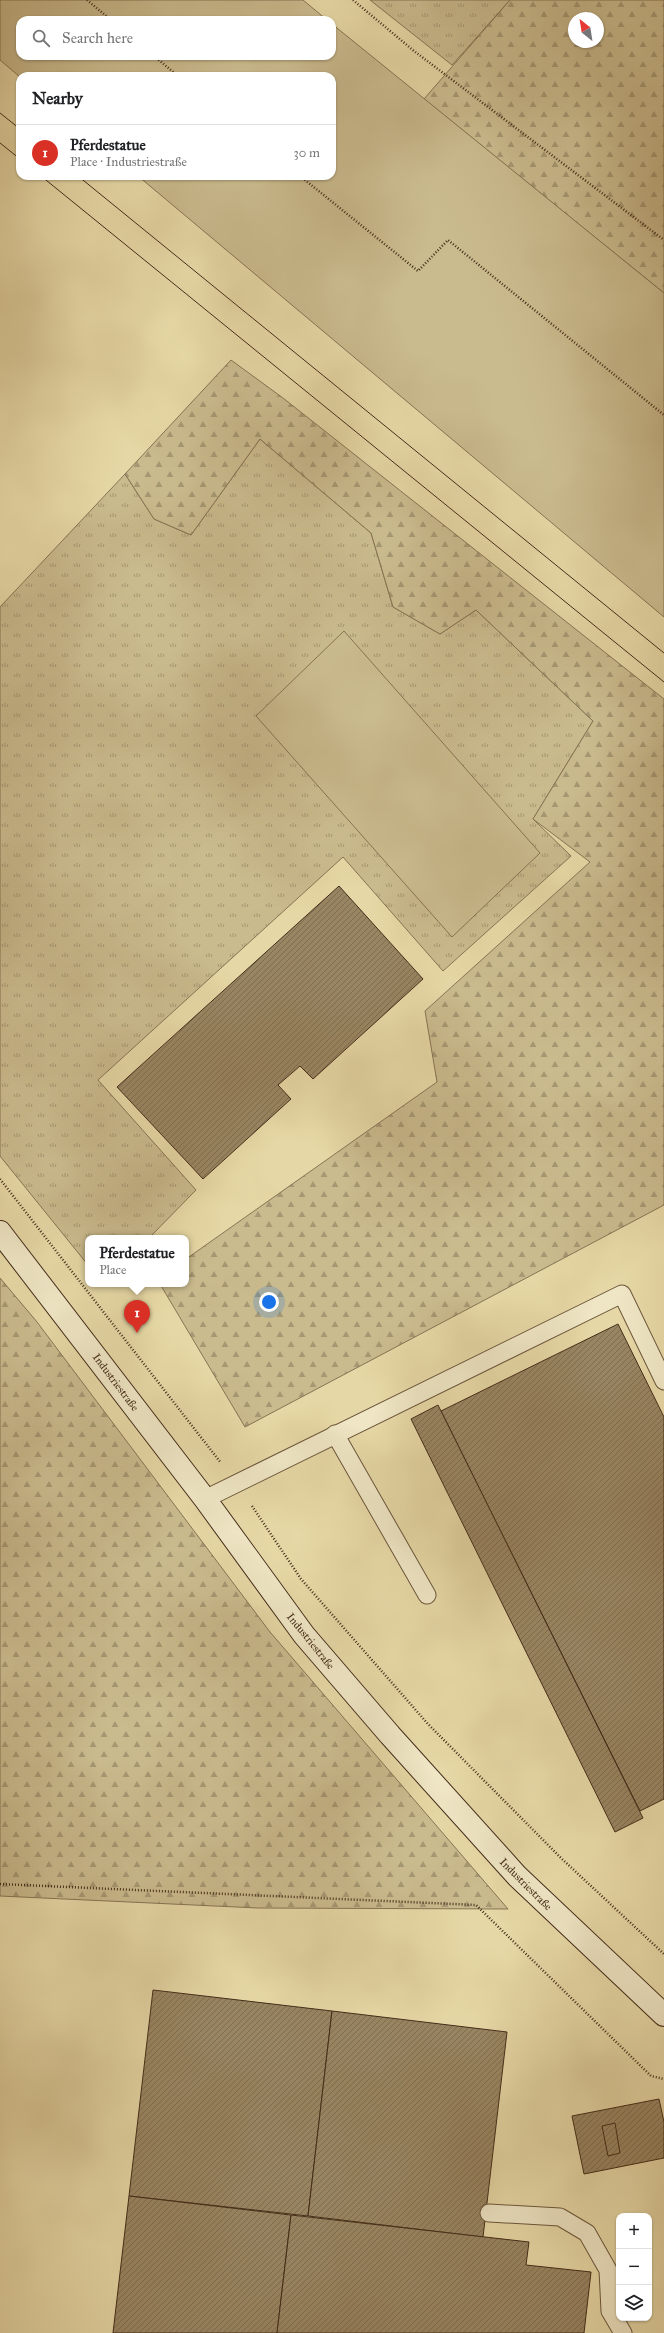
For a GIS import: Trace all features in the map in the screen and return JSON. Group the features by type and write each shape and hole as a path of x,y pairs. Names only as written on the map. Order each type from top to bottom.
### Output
{"main road":[{"name":"Industriestraße","path":"0,1232 205,1499 304,1635 395,1741 517,1876 664,2015"}],"lane":[{"path":"205,1499 622,1294 664,1381"},
{"path":"336,1434 427,1594"},
{"path":"489,2213 560,2217 587,2233 608,2270 610,2310 623,2333"}],"path":[{"path":"87,0 106,16"},
{"path":"353,0 420,56 664,240"},
{"path":"159,60 173,72"},
{"path":"305,180 418,271 448,240 664,415"},
{"path":"0,1179 237,1483 301,1579 428,1724 560,1858 664,1954"},
{"path":"0,1884 476,1905 651,2076 664,2079"}],"green space":[{"path":"0,0 303,0 322,16 16,16 16,60 336,60 336,27 664,293 664,617 143,180 336,180 336,72 16,72 16,74 0,60"},
{"path":"370,0 510,0 452,65"},
{"path":"510,0 664,0 664,293 424,99"},
{"path":"231,360 283,398 664,699 664,1205 245,1427 162,1287 189,1287 189,1257 437,1082 425,1011 590,862 533,819 593,721 476,610 440,634 393,607 371,533 260,439 191,535 154,519 125,474"},
{"path":"260,439 371,533 393,607 440,634 476,610 593,721 533,819 571,856 443,971 343,857 98,1080 196,1190 152,1235 85,1235 85,1261 0,1156 0,607 125,474 154,519 191,535"},
{"path":"344,631 540,853 452,937 256,716"},
{"path":"0,1278 37,1322 270,1632 508,1909 258,1908 0,1896"}],"building":[{"path":"339,886 423,979 313,1079 300,1066 278,1085 291,1099 203,1179 117,1087"},
{"path":"618,1324 664,1417 664,1799 640,1811 441,1411"},
{"path":"438,1405 643,1818 615,1832 411,1419"},
{"path":"153,1990 332,2011 308,2216 129,2196"},
{"path":"332,2011 507,2032 483,2237 308,2216"},
{"path":"659,2099 664,2122 664,2158 584,2174 572,2116"},
{"path":"615,2123 620,2153 608,2156 602,2126"},
{"path":"129,2196 291,2215 277,2333 113,2333"},
{"path":"291,2215 529,2242 526,2265 591,2272 584,2333 277,2333"}],"tram line":[{"path":"0,113 16,126"},
{"path":"0,143 16,156"},
{"path":"46,180 664,682"},
{"path":"83,180 664,653"}],"place":[{"name":"Pferdestatue","path":"137,1333"}]}
